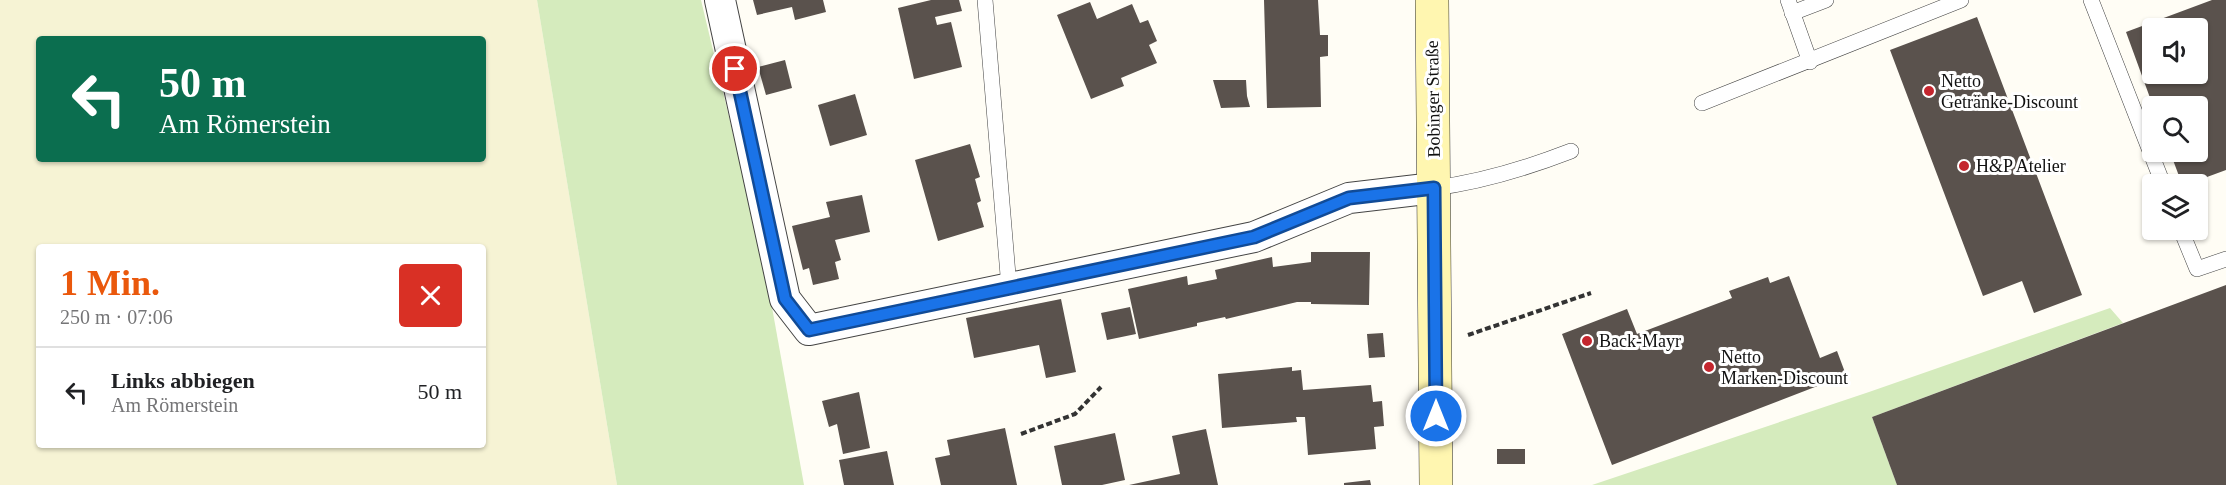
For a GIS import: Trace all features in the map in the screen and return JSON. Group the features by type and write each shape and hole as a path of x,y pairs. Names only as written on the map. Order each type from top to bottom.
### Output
{"main road":[{"name":"Bobinger Straße","path":"1431,0 1436,485"}],"street":[{"path":"720,0 785,299 809,330 1254,237 1349,198 1434,188"}],"lane":[{"path":"984,0 1009,287"},
{"path":"1809,62 1790,7 1826,0"},
{"path":"1702,103 1961,0"},
{"path":"2091,0 2159,174"},
{"path":"1434,188 1464,184 1571,151"},
{"path":"2185,240 2197,269 2226,259"}],"path":[{"path":"1468,335 1591,293"},
{"path":"1021,434 1075,414 1101,387"}],"shaded area":[{"path":"0,0 537,0 617,485 0,485"}],"green space":[{"path":"537,0 701,0 764,263 804,485 617,485"},
{"path":"2110,308 2123,323 1872,417 1897,485 1592,485 1869,392"}],"building":[{"path":"753,0 823,0 826,12 795,20 792,7 757,15"},
{"path":"931,0 959,0 962,11 935,17 937,25 951,22 962,67 914,79 898,8"},
{"path":"1264,0 1318,0 1320,35 1328,35 1328,56 1320,57 1321,107 1267,108"},
{"path":"2212,0 2226,0 2226,170 2208,177 2208,174 2178,174 2174,162 2208,162 2208,96 2149,96 2145,84 2208,84 2208,18 2164,18"},
{"path":"1090,2 1097,19 1132,4 1140,23 1148,20 1157,41 1149,45 1157,63 1121,78 1124,86 1091,99 1057,15"},
{"path":"1977,17 2082,295 2034,313 2022,281 1983,296 1890,50"},
{"path":"2142,26 2142,76 2126,32"},
{"path":"785,60 792,88 766,95 758,67"},
{"path":"1213,80 1246,80 1250,107 1221,108"},
{"path":"855,94 867,135 830,146 818,105"},
{"path":"970,144 980,177 975,179 981,201 977,203 984,227 938,241 915,160"},
{"path":"862,195 870,232 835,240 841,260 835,262 839,279 813,285 809,268 803,270 792,226 830,217 826,202"},
{"path":"1311,252 1370,252 1369,305 1297,302 1226,319 1225,317 1197,323 1197,326 1139,339 1128,289 1187,276 1188,285 1217,279 1215,270 1272,257 1273,267 1311,262"},
{"name":"Netto Marken-Discount","path":"1789,276 1820,358 1837,351 1846,375 1612,465 1562,334 1627,309 1637,334 1732,298 1729,291 1768,277 1770,283"},
{"path":"2226,285 2226,485 1897,485 1872,417"},
{"path":"1061,299 1076,372 1046,378 1039,345 974,358 966,318"},
{"path":"1130,307 1136,334 1107,340 1101,313"},
{"path":"1383,333 1385,357 1369,358 1367,334"},
{"path":"1292,367 1292,371 1301,370 1303,390 1371,385 1373,402 1382,401 1384,426 1374,427 1376,449 1308,455 1305,417 1296,417 1297,422 1222,428 1218,374"},
{"path":"859,392 870,448 843,454 837,424 829,427 822,401"},
{"path":"1005,428 1017,485 941,485 935,458 950,455 947,440"},
{"path":"1206,429 1218,485 1129,485 1180,474 1172,436"},
{"path":"1115,433 1125,480 1102,485 1062,485 1054,446"},
{"path":"1497,449 1525,449 1525,464 1497,464"},
{"path":"887,451 894,485 844,485 839,460"},
{"path":"1370,480 1371,485 1344,485 1344,483"}],"place":[{"name":"Netto Getränke-Discount","path":"1929,91"},
{"name":"H&P Atelier","path":"1964,166"},
{"name":"Back-Mayr","path":"1587,341"},
{"name":"Netto Marken-Discount","path":"1709,367"}],"route":[{"path":"735,69 785,299 809,330 1254,237 1349,198 1434,188 1436,416"}]}
